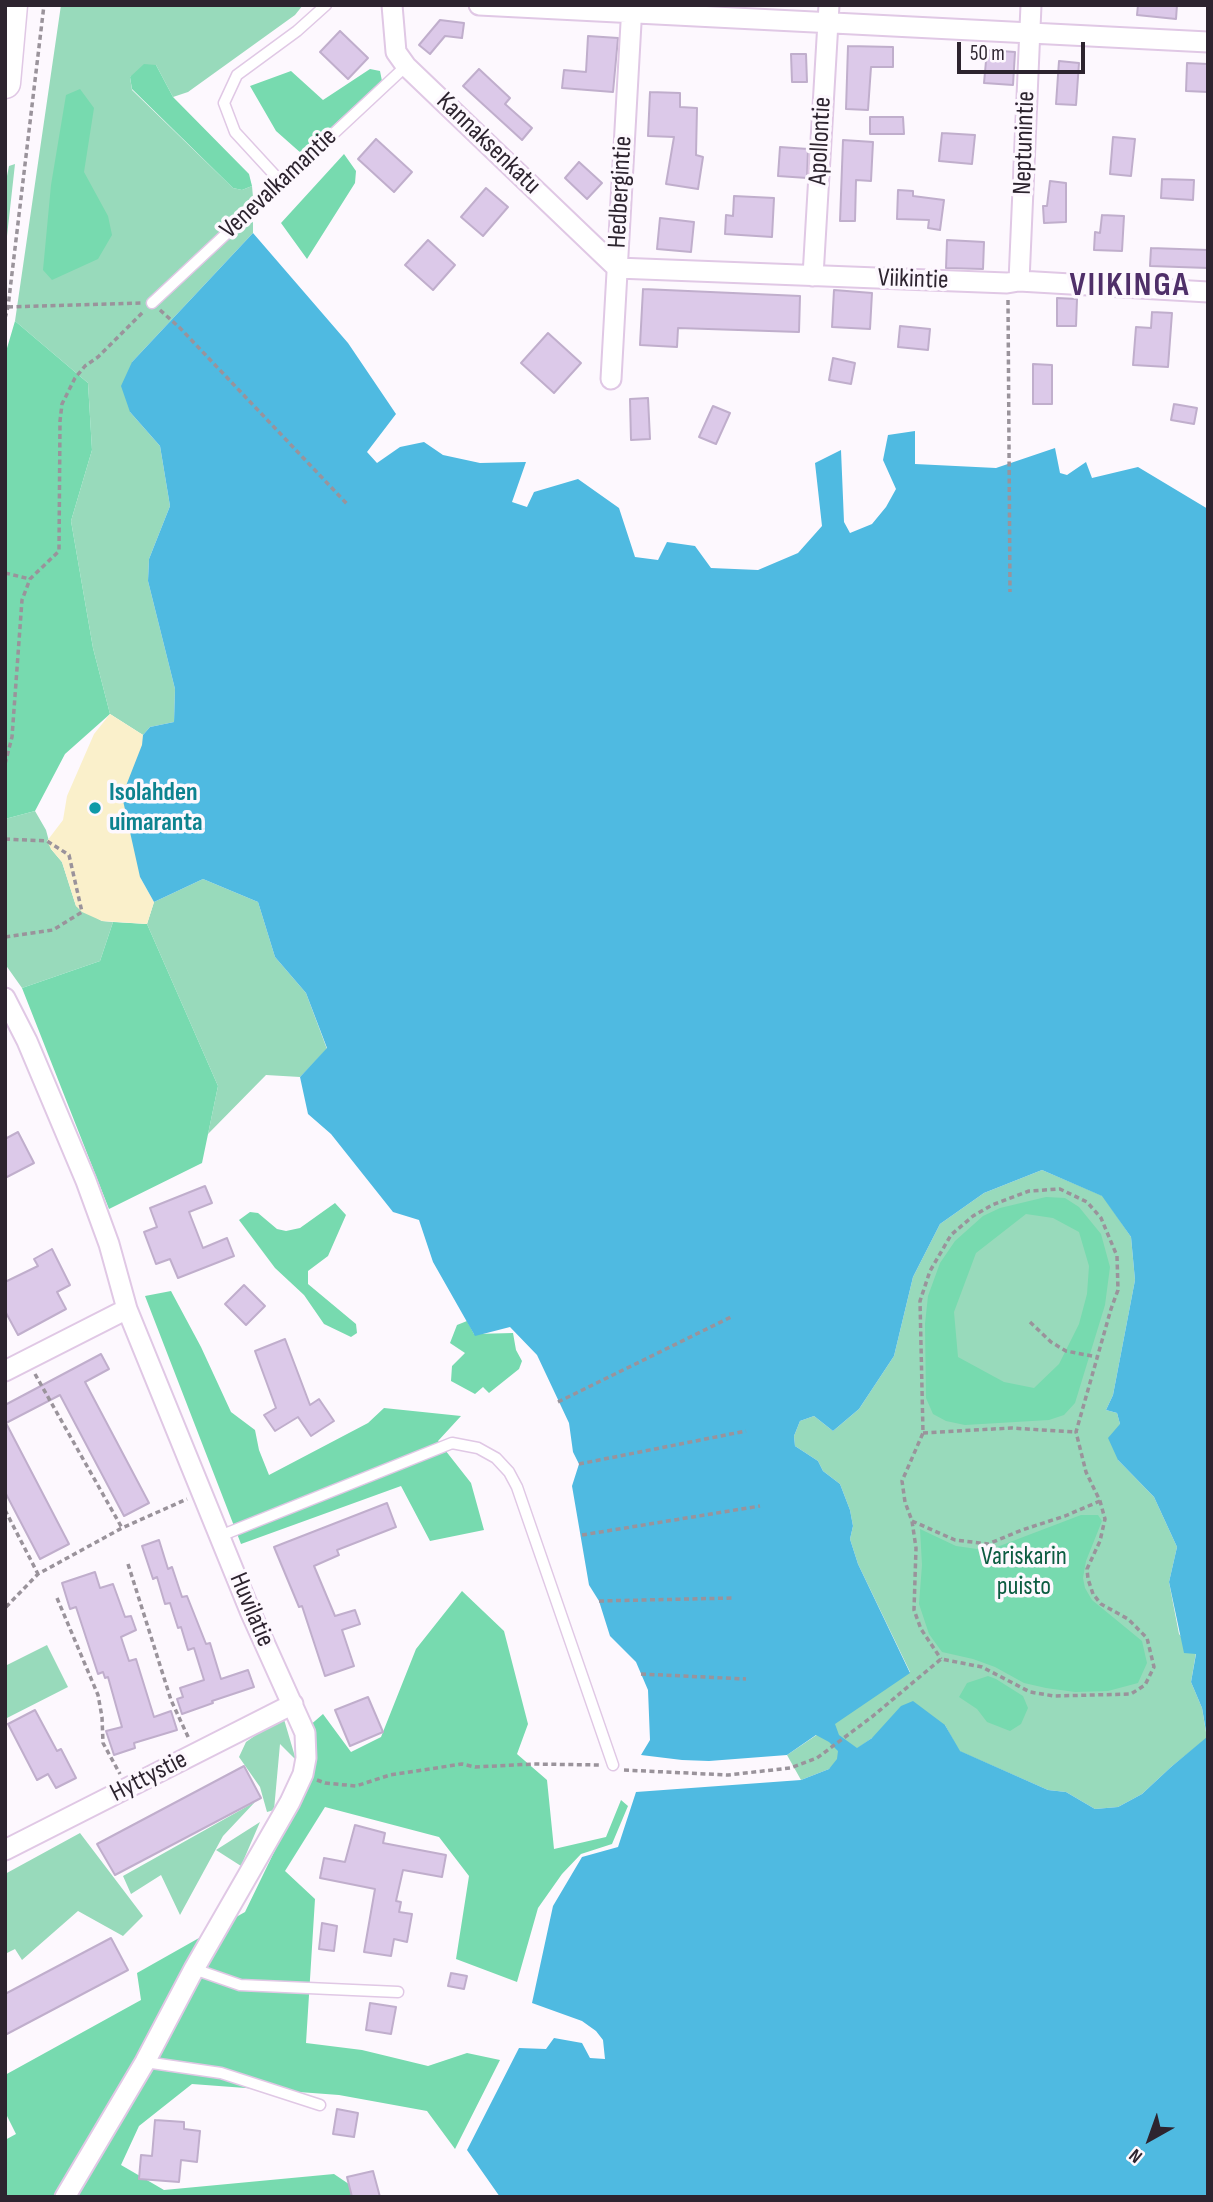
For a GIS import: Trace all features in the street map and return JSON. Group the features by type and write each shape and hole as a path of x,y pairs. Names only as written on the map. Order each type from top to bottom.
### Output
{"main road":[{"path":"5,83 12,5"}],"street":[{"name":"Kannaksenkatu","path":"392,5 396,52 406,66 617,268"},
{"path":"479,5 828,14 1030,32 1208,42"},
{"name":"Neptunintie","path":"1013,282 1031,5"},
{"name":"Hedbergintie","path":"611,379 632,9"},
{"name":"Apollontie","path":"813,276 828,14"},
{"name":"Viikintie","path":"617,268 1208,292"},
{"name":"Huvilatie","path":"5,998 27,1041 86,1181 109,1244 127,1309 250,1611 305,1733 306,1758 303,1774 290,1802 194,1969 145,2062 65,2197"},
{"path":"5,1371 127,1309"},
{"name":"Hyttystie","path":"5,1850 293,1704"}],"lane":[{"path":"281,182 235,132 224,103 237,75 297,31 326,5"},
{"name":"Venevalkamantie","path":"152,303 406,66"},
{"path":"220,1536 452,1443 478,1448 496,1458 517,1487 613,1765"},
{"path":"194,1969 240,1985 398,1992"},
{"path":"145,2062 221,2073 320,2105"}],"path":[{"path":"5,318 44,5"},
{"path":"1010,592 1009,468 1013,282"},
{"path":"8,307 152,303 180,328 348,505"},
{"path":"5,764 12,737 22,600 30,579 59,551 59,433 62,404 75,378 85,366 98,357 152,303"},
{"path":"5,573 30,579"},
{"path":"5,839 47,841 69,855 82,912 53,930 5,937"},
{"path":"1060,1189 1087,1202 1101,1218 1117,1256 1118,1290 1076,1432 1086,1472 1100,1501 1105,1519 1100,1541 1087,1569 1088,1579 1093,1594 1101,1604 1128,1619 1147,1638 1154,1667 1145,1685 1131,1693 1054,1696 1030,1692 982,1667 941,1659 921,1629 914,1610 916,1548 902,1481 923,1433 920,1301 930,1271 951,1234 992,1205 1029,1191 1060,1189"},
{"path":"558,1402 733,1315"},
{"path":"1030,1322 1051,1342 1066,1351 1097,1357"},
{"path":"27,1360 122,1528"},
{"path":"923,1433 1011,1428 1076,1432"},
{"path":"579,1464 746,1431"},
{"path":"6,1607 38,1574 122,1528 202,1492"},
{"path":"912,1521 955,1540 988,1544 1100,1501"},
{"path":"582,1535 760,1506"},
{"path":"5,1510 38,1574"},
{"path":"128,1564 171,1700 196,1754"},
{"path":"57,1598 98,1695 103,1744 128,1788"},
{"path":"599,1601 734,1598"},
{"path":"303,1774 325,1783 356,1786 390,1775 462,1764 475,1767 534,1764 613,1765 628,1772 728,1775 790,1768 817,1758 861,1726 941,1659"},
{"path":"641,1674 746,1679"}],"green space":[{"path":"61,5 303,5 295,15 188,92 173,97 156,65 130,77 132,90 233,188 242,190 252,186 253,197 253,233 132,362 130,412 160,446 170,506 149,559 148,581 175,689 174,722 150,727 143,735 110,714 93,648 71,521 92,450 88,383 15,321"},
{"path":"144,64 156,65 173,97 249,174 252,186 242,190 233,188 132,89 130,77"},
{"path":"370,69 380,71 382,81 302,154 276,131 250,86 291,71 323,100"},
{"path":"80,89 94,108 84,172 108,216 112,235 98,259 52,280 43,270 51,185 66,95"},
{"path":"344,154 356,171 355,183 307,259 281,223"},
{"path":"15,164 5,254 5,186 9,166"},
{"path":"15,321 88,383 92,450 71,521 93,648 110,714 65,754 35,811 5,819 5,355"},
{"path":"35,811 46,830 51,849 62,862 76,906 102,921 113,922 100,961 22,988 5,964 5,819"},
{"path":"203,879 258,902 275,957 306,993 327,1049 300,1077 266,1075 208,1134 218,1086 147,924 154,902"},
{"path":"113,922 147,924 218,1086 202,1163 109,1209 22,988 100,961"},
{"name":"Variskarin puisto","path":"1042,1170 1103,1196 1131,1237 1135,1280 1113,1395 1106,1410 1117,1413 1120,1424 1118,1460 1154,1497 1177,1547 1169,1582 1179,1634 1196,1653 1191,1682 1202,1708 1207,1738 1142,1794 1118,1807 1095,1809 1066,1792 1048,1790 959,1751 945,1725 872,1738 829,1769 801,1780 787,1755 910,1672 858,1564 850,1539 853,1526 850,1510 840,1484 823,1471 818,1461 795,1446 794,1436 800,1421 814,1416 833,1431 859,1409 894,1356 913,1277 940,1224 984,1193"},
{"path":"1046,1197 1065,1198 1079,1207 1101,1234 1110,1267 1105,1305 1075,1403 1064,1415 1049,1420 965,1425 946,1421 933,1414 926,1398 925,1324 928,1296 940,1263 955,1241 983,1216 1000,1208","holes":["1026,1214 1053,1218 1079,1232 1089,1266 1087,1294 1079,1324 1059,1364 1034,1388 1004,1382 958,1357 954,1312 976,1253"]},
{"path":"335,1203 346,1215 328,1256 308,1271 308,1284 356,1324 357,1333 351,1337 324,1324 304,1295 275,1268 239,1220 250,1212 258,1213 277,1229 286,1231 300,1228"},
{"path":"171,1291 231,1412 255,1430 259,1450 269,1475 368,1423 384,1408 461,1416 438,1441 471,1483 484,1530 430,1541 401,1486 241,1544 145,1296"},
{"path":"467,1321 474,1334 513,1333 516,1350 522,1361 519,1369 489,1393 483,1387 475,1394 451,1381 452,1366 465,1353 450,1343 457,1325"},
{"path":"1081,1515 1098,1515 1102,1521 1086,1561 1083,1578 1085,1588 1092,1600 1142,1641 1147,1663 1138,1683 1108,1691 1075,1692 1046,1688 1024,1683 995,1667 973,1659 942,1652 929,1634 919,1604 922,1565 920,1529 956,1546 977,1549 997,1547"},
{"path":"462,1591 504,1631 528,1724 517,1754 547,1780 554,1849 606,1837 621,1800 628,1806 612,1844 581,1854 562,1874 538,1908 517,1982 456,1959 469,1876 439,1837 325,1807 285,1871 315,1899 306,2043 362,2050 428,2066 467,2053 500,2060 455,2149 427,2111 339,2095 192,2084 139,2126 121,2165 164,2190 334,2174 368,2197 5,2197 5,2140 16,2134 5,2112 5,2075 141,2000 137,1973 245,1912 311,1776 308,1727 323,1714 351,1752 381,1737 416,1649"},
{"path":"47,1645 68,1687 5,1719 5,1666"},
{"path":"988,1676 1023,1696 1028,1708 1021,1724 1010,1731 987,1722 977,1709 959,1697 967,1683"},
{"path":"283,1716 296,1760 280,1744 274,1810 267,1812 260,1787 239,1757 246,1742"},
{"path":"255,1802 223,1836 180,1915 161,1875 131,1894 123,1876"},
{"path":"260,1822 241,1866 216,1850"},
{"path":"80,1833 143,1916 123,1936 78,1911 22,1960 15,1949 5,1954 5,1874"}],"sand":[{"name":"Isolahden uimaranta","path":"110,714 143,735 140,877 154,902 147,924 102,921 82,912 76,906 62,862 47,841 63,820 67,796 94,734"}],"water":[{"path":"253,233 348,343 396,414 367,452 377,463 400,447 424,442 443,455 480,463 526,462 512,502 527,507 534,492 578,479 619,508 635,557 658,560 667,542 695,546 711,568 758,570 798,553 822,526 815,463 841,450 844,522 850,533 872,524 896,489 883,460 888,435 915,431 915,464 996,468 1055,448 1060,473 1067,475 1086,462 1092,478 1138,467 1208,509 1208,2197 500,2197 467,2150 519,2048 546,2049 554,2038 582,2043 590,2058 605,2059 603,2040 596,2031 582,2021 532,2003 553,1906 582,1857 618,1847 636,1792 801,1780 829,1769 837,1759 838,1751 816,1735 787,1755 709,1761 641,1755 650,1740 648,1690 636,1662 610,1636 599,1601 589,1585 572,1486 579,1464 573,1452 569,1423 537,1355 510,1327 475,1336 433,1262 419,1220 393,1212 331,1134 308,1114 300,1077 327,1048 306,993 275,957 258,902 203,879 154,902 140,877 122,796 142,745 143,735 150,727 174,722 175,689 148,581 149,559 170,506 160,446 130,412 121,386 132,362","holes":["1042,1170 1102,1196 1131,1237 1135,1280 1113,1395 1106,1410 1117,1413 1120,1424 1108,1438 1118,1460 1154,1497 1177,1547 1169,1582 1184,1653 1196,1654 1191,1682 1202,1708 1207,1737 1142,1794 1118,1807 1095,1809 1066,1792 1048,1790 960,1751 945,1725 913,1701 901,1706 872,1738 857,1748 839,1735 835,1724 910,1673 858,1564 850,1539 853,1526 850,1510 840,1484 823,1471 818,1461 795,1446 794,1436 800,1421 814,1416 833,1431 859,1409 894,1356 913,1277 940,1224 984,1193"]}],"building":[{"path":"1138,5 1177,5 1176,19 1137,15"},
{"path":"440,20 464,23 462,38 445,36 430,54 419,45"},
{"path":"340,31 368,58 348,79 320,52"},
{"path":"588,36 618,38 613,92 562,88 564,70 586,72"},
{"path":"848,46 893,47 893,67 871,67 868,110 846,109"},
{"path":"987,50 1015,52 1013,85 984,83"},
{"path":"791,54 806,54 807,82 792,82"},
{"path":"1059,61 1079,63 1076,105 1056,104"},
{"path":"1187,63 1208,64 1208,92 1186,91"},
{"path":"479,69 510,98 505,104 532,128 522,140 463,86"},
{"path":"650,92 680,93 680,107 697,108 696,155 703,157 698,189 666,184 674,137 648,136"},
{"path":"870,117 903,117 904,134 870,134"},
{"path":"942,133 975,135 972,164 939,161"},
{"path":"1113,137 1135,139 1131,176 1110,174"},
{"path":"376,139 412,172 394,192 358,159"},
{"path":"843,140 873,142 871,181 856,180 855,221 840,221"},
{"path":"780,147 808,149 807,178 778,176"},
{"path":"579,162 602,183 587,199 565,178"},
{"path":"1162,179 1194,180 1193,200 1161,198"},
{"path":"1050,181 1066,183 1066,222 1044,223 1043,206 1047,206"},
{"path":"486,188 508,207 483,236 461,217"},
{"path":"898,190 913,191 913,196 944,200 940,230 928,228 929,220 897,219"},
{"path":"734,196 774,198 772,237 725,234 726,215 733,216"},
{"path":"1102,215 1124,216 1122,251 1094,250 1095,232 1100,233"},
{"path":"660,218 694,222 691,252 657,249"},
{"path":"428,240 455,265 433,290 405,265"},
{"path":"947,240 984,242 983,269 946,268"},
{"path":"1151,248 1208,250 1208,268 1150,266"},
{"path":"643,289 800,296 799,332 678,328 677,347 640,345"},
{"path":"834,290 872,293 870,329 832,327"},
{"path":"1057,298 1077,299 1076,326 1057,326"},
{"path":"1152,312 1172,313 1168,367 1133,365 1136,327 1151,328"},
{"path":"900,326 930,329 928,350 898,347"},
{"path":"548,333 581,363 554,393 521,363"},
{"path":"833,358 855,363 851,384 829,380"},
{"path":"1033,364 1052,365 1052,404 1033,404"},
{"path":"648,398 650,439 631,440 630,399"},
{"path":"1174,404 1197,408 1194,424 1171,420"},
{"path":"713,406 730,413 716,444 699,437"},
{"path":"18,1132 34,1163 5,1178 5,1139"},
{"path":"205,1186 212,1203 189,1212 203,1248 227,1238 234,1256 178,1278 170,1259 156,1264 144,1232 157,1227 150,1208"},
{"path":"52,1249 70,1285 57,1292 66,1309 18,1335 5,1311 5,1282 38,1266 34,1259"},
{"path":"244,1285 265,1306 246,1325 225,1304"},
{"path":"285,1339 310,1405 319,1399 334,1421 311,1436 298,1417 275,1431 264,1415 276,1408 255,1351"},
{"path":"101,1354 109,1369 85,1382 149,1503 124,1516 60,1395 6,1423 69,1544 40,1559 5,1492 5,1405"},
{"path":"387,1503 396,1527 337,1550 339,1555 314,1566 335,1616 355,1610 360,1624 342,1630 354,1666 325,1676 302,1606 299,1607 274,1547"},
{"path":"159,1540 168,1569 172,1567 182,1597 187,1596 206,1644 210,1643 221,1679 248,1670 254,1687 182,1714 177,1699 183,1697 180,1688 204,1680 194,1648 188,1650 170,1603 165,1604 157,1577 153,1579 142,1546"},
{"path":"95,1572 100,1588 113,1584 125,1617 131,1616 136,1630 121,1637 129,1661 136,1659 154,1717 171,1711 177,1730 134,1743 135,1748 114,1755 106,1731 122,1727 108,1677 105,1678 103,1672 98,1674 76,1607 70,1609 62,1583"},
{"path":"368,1697 383,1732 350,1746 335,1710"},
{"path":"35,1710 57,1751 61,1749 76,1778 56,1788 48,1774 37,1780 8,1724"},
{"path":"244,1766 261,1798 115,1875 97,1844"},
{"path":"355,1825 385,1833 383,1843 446,1855 442,1877 403,1870 396,1901 401,1902 399,1912 412,1914 407,1942 394,1939 391,1956 364,1952 375,1889 320,1878 324,1858 345,1862"},
{"path":"322,1923 337,1926 334,1951 319,1949"},
{"path":"111,1938 128,1970 5,2035 5,1994"},
{"path":"451,1973 467,1976 464,1989 448,1986"},
{"path":"370,2003 396,2007 391,2034 366,2030"},
{"path":"337,2109 358,2113 354,2137 333,2134"},
{"path":"155,2120 184,2122 184,2129 200,2131 197,2162 181,2160 179,2182 139,2179 141,2155 152,2156"},
{"path":"373,2171 380,2197 352,2197 347,2177"}],"place":[{"name":"Isolahden uimaranta","path":"95,808"}],"district":[{"name":"VIIKINGA","path":"1130,287"}]}
